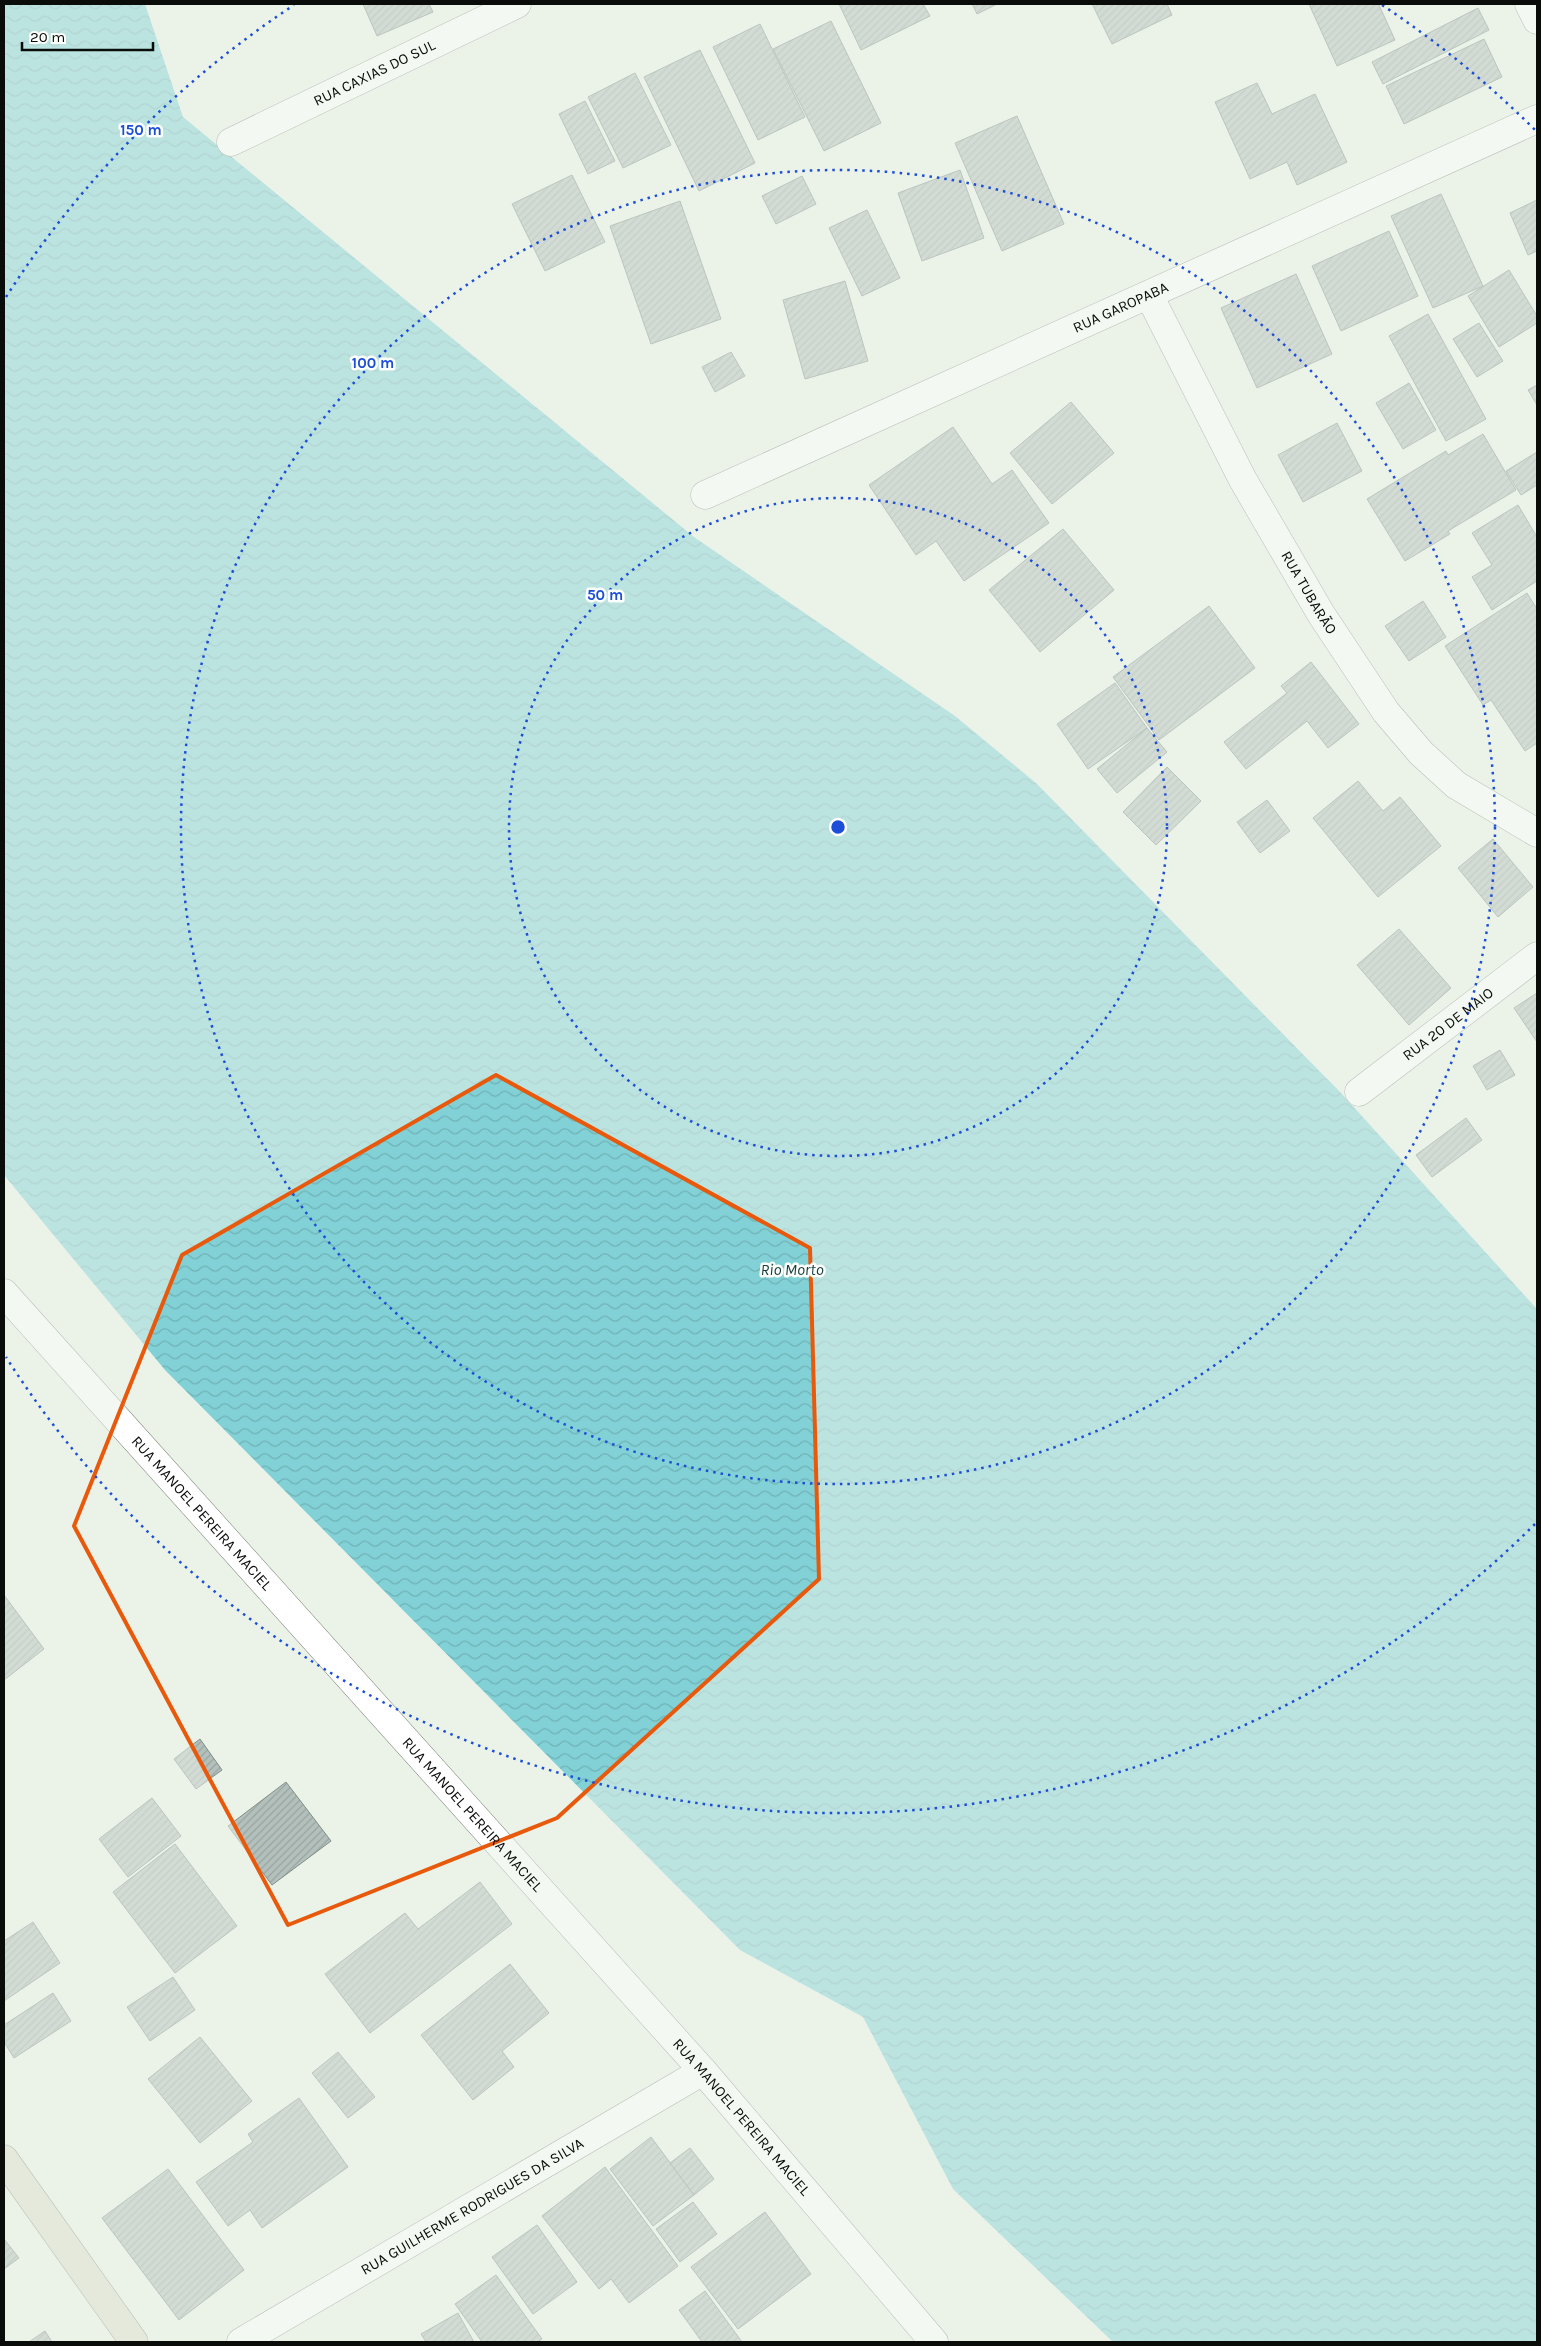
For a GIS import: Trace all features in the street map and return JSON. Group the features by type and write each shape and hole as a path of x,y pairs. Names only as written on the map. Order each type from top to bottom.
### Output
{"main road":[{"path":"4,2159 134,2342"}],"street":[{"name":"RUA CAXIAS DO SUL","path":"231,142 517,4"},
{"path":"1529,4 1537,20"},
{"name":"RUA GAROPABA","path":"704,495 1537,119"},
{"name":"RUA TUBARÃO","path":"1149,295 1243,480 1321,614 1386,712 1421,753 1456,785 1537,833"},
{"name":"RUA 20 DE MAIO","path":"1359,1092 1537,956"},
{"name":"RUA MANOEL PEREIRA MACIEL","path":"4,1293 703,2071 934,2342"},
{"name":"RUA GUILHERME RODRIGUES DA SILVA","path":"241,2342 703,2071"}],"highlighted area":[{"path":"496,1075 810,1248 819,1579 557,1818 288,1925 74,1526 182,1255"}],"water":[{"name":"Rio Morto","path":"4,4 145,4 183,117 694,537 955,716 1036,783 1341,1093 1537,1309 1537,2342 1113,2342 953,2189 863,2017 740,1950 165,1370 4,1175"}],"building":[{"path":"363,4 429,4 433,12 377,36"},
{"path":"839,4 923,4 930,16 861,50"},
{"path":"972,4 997,4 977,14"},
{"path":"1092,4 1167,4 1172,15 1112,44"},
{"path":"1309,4 1381,4 1379,5 1395,40 1337,66"},
{"path":"1478,8 1489,30 1383,84 1372,62"},
{"path":"831,21 881,123 824,151 773,49"},
{"path":"760,24 805,117 758,140 713,47"},
{"path":"1484,39 1502,77 1404,124 1386,86"},
{"path":"700,50 755,163 699,191 644,77"},
{"path":"635,73 671,145 623,168 588,97"},
{"path":"1257,83 1272,114 1315,94 1347,162 1297,185 1287,162 1250,179 1215,102"},
{"path":"585,101 615,161 588,174 559,114"},
{"path":"1017,116 1064,224 1002,251 955,143"},
{"path":"960,170 984,238 922,261 898,193"},
{"path":"572,175 605,242 545,271 512,204"},
{"path":"802,176 816,204 776,224 762,196"},
{"path":"1441,194 1483,286 1433,308 1391,216"},
{"path":"1537,200 1537,251 1528,255 1510,213"},
{"path":"680,201 721,319 651,344 610,226"},
{"path":"867,210 900,278 862,296 829,228"},
{"path":"1389,231 1418,296 1341,331 1312,266"},
{"path":"1509,270 1537,316 1537,323 1499,347 1468,296"},
{"path":"1296,274 1332,354 1257,388 1221,308"},
{"path":"845,281 868,361 805,379 783,300"},
{"path":"1428,314 1486,419 1446,441 1389,336"},
{"path":"1479,323 1503,361 1477,377 1453,339"},
{"path":"731,352 745,376 715,392 702,367"},
{"path":"1409,383 1436,430 1403,449 1376,403"},
{"path":"1537,385 1537,405 1528,390"},
{"path":"1071,402 1114,453 1052,504 1010,453"},
{"path":"1337,423 1362,471 1303,502 1278,455"},
{"path":"953,427 992,484 1012,470 1049,523 964,581 936,541 916,555 869,485"},
{"path":"1483,434 1516,490 1448,531 1450,534 1405,561 1367,499 1446,451 1448,455"},
{"path":"1537,452 1537,485 1521,495 1506,471"},
{"path":"1518,505 1537,537 1537,581 1492,610 1472,577 1492,565 1472,533"},
{"path":"1063,529 1114,590 1040,652 989,590"},
{"path":"1527,593 1537,609 1537,743 1525,751 1491,700 1483,705 1445,646"},
{"path":"1423,601 1446,637 1409,661 1385,626"},
{"path":"1209,606 1255,668 1159,740 1113,677"},
{"path":"1311,662 1359,724 1328,748 1307,721 1246,769 1224,742 1287,693 1281,686"},
{"path":"1115,683 1147,728 1088,769 1057,724"},
{"path":"1147,728 1167,752 1117,793 1097,769"},
{"path":"1167,767 1201,801 1156,845 1123,812"},
{"path":"1358,781 1383,811 1400,797 1441,846 1378,897 1313,818"},
{"path":"1267,800 1290,831 1260,853 1237,822"},
{"path":"1493,839 1533,887 1498,917 1458,868"},
{"path":"1399,929 1451,988 1409,1025 1357,965"},
{"path":"1537,993 1537,1042 1514,1008"},
{"path":"1500,1050 1515,1075 1487,1090 1473,1066"},
{"path":"1466,1118 1482,1140 1432,1177 1416,1155"},
{"path":"4,1595 44,1649 4,1680"},
{"path":"200,1739 222,1770 196,1789 174,1759"},
{"path":"286,1782 331,1841 272,1885 228,1826"},
{"path":"152,1798 181,1836 128,1877 99,1839"},
{"path":"175,1844 237,1926 175,1973 113,1892"},
{"path":"480,1882 512,1924 370,2033 325,1974 405,1913 418,1929"},
{"path":"33,1922 60,1963 4,2001 4,1941"},
{"path":"510,1964 549,2013 502,2051 514,2067 473,2100 421,2035"},
{"path":"173,1977 195,2010 150,2041 127,2007"},
{"path":"53,1993 71,2021 14,2058 4,2042 4,2025"},
{"path":"200,2037 252,2101 200,2143 148,2079"},
{"path":"338,2052 375,2097 348,2118 312,2073"},
{"path":"299,2098 348,2167 262,2228 250,2210 228,2226 196,2182 253,2142 248,2134"},
{"path":"651,2137 694,2195 653,2226 610,2169"},
{"path":"690,2148 714,2179 694,2195 670,2163"},
{"path":"605,2167 678,2266 629,2303 611,2279 599,2289 542,2216"},
{"path":"168,2169 244,2270 179,2320 102,2218"},
{"path":"693,2202 717,2234 680,2262 656,2229"},
{"path":"765,2212 811,2274 738,2329 691,2267"},
{"path":"537,2225 577,2282 533,2314 492,2257"},
{"path":"4,2239 19,2258 4,2269"},
{"path":"496,2275 542,2339 537,2342 482,2342 455,2304"},
{"path":"705,2291 742,2342 702,2342 679,2310"},
{"path":"458,2313 474,2342 426,2342 421,2334"},
{"path":"45,2331 52,2342 29,2342"}]}
